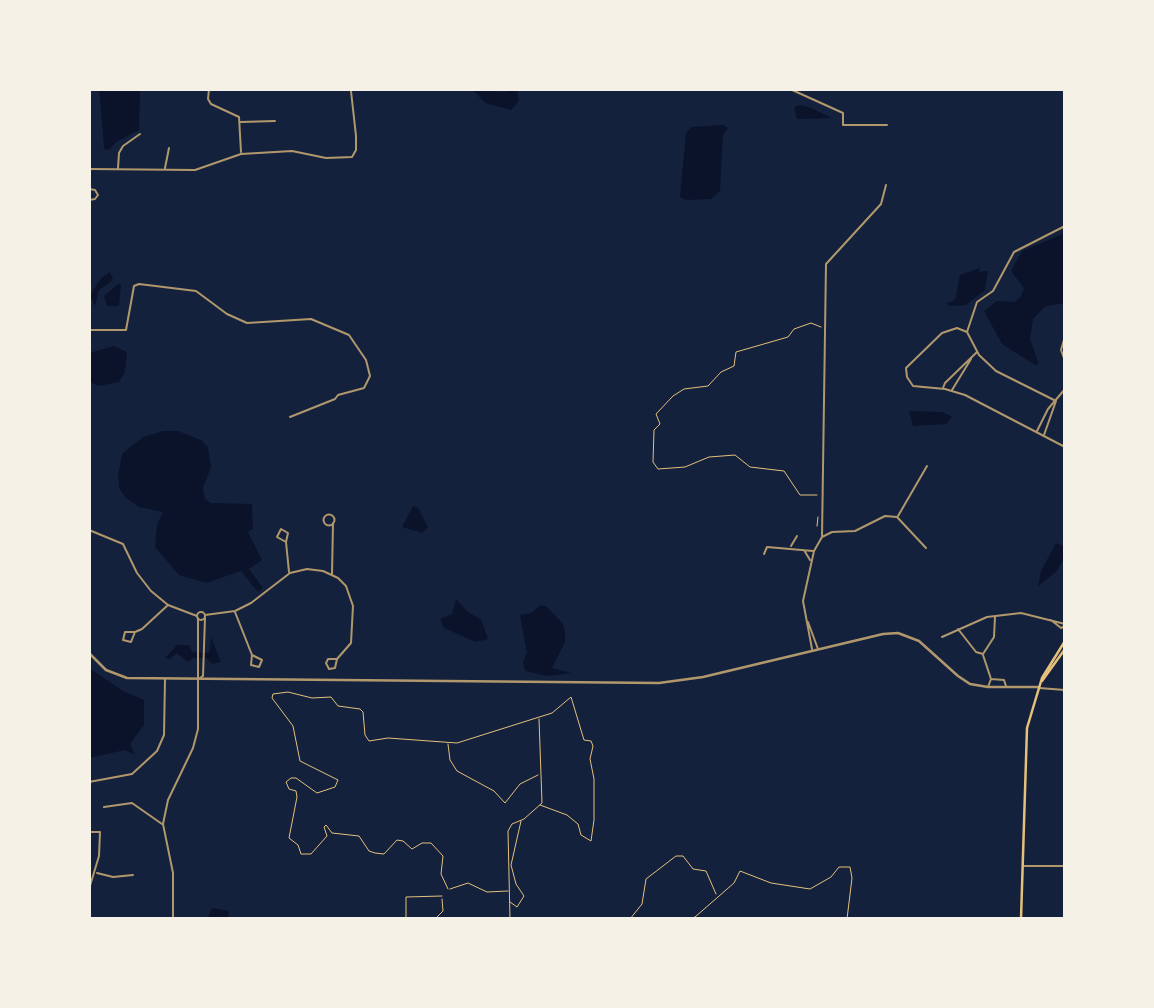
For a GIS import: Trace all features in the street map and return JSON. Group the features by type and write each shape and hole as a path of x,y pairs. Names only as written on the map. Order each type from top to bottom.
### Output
{"main road":[{"path":"1021,919 1025,744 1038,687 1065,641"},
{"path":"1038,687 1065,649"}],"street":[{"path":"209,89 208,99 211,104 235,113 240,122 242,153"},
{"path":"790,89 797,95 843,113 843,125 887,125"},
{"path":"794,89 797,95"},
{"path":"89,169 195,170 220,164 242,153 301,151 326,158 352,157 356,150 356,136 351,91"},
{"path":"240,122 275,121"},
{"path":"118,169 118,153 127,141 140,134"},
{"path":"165,170 169,148"},
{"path":"812,650 803,601 814,551 822,537 826,264 881,204 886,186"},
{"path":"89,189 95,190 98,195 89,200"},
{"path":"967,332 977,302 993,291 1014,252 1065,226"},
{"path":"89,330 126,330 134,286 139,284 196,291 228,314 247,323 291,318 325,323 349,335 366,360 370,376 364,387 338,395 335,399 289,417"},
{"path":"1056,401 996,371 977,352 967,332 957,328 946,330 906,368 906,377 913,386 952,391 1065,447"},
{"path":"1065,336 1061,346 1065,361"},
{"path":"943,389 944,383 977,352"},
{"path":"952,391 972,358"},
{"path":"1036,433 1048,409 1065,389"},
{"path":"1044,436 1056,401"},
{"path":"897,517 927,466"},
{"path":"822,537 832,532 855,531 884,516 897,517 926,548"},
{"path":"332,575 333,523"},
{"path":"89,530 123,544 143,581 168,605 201,620 235,611 264,594 290,573 307,569 332,575 346,586 353,606 353,636 337,659"},
{"path":"790,547 797,536"},
{"path":"286,542 290,573"},
{"path":"764,554 767,547 814,551"},
{"path":"803,549 810,558 810,565"},
{"path":"135,632 168,605"},
{"path":"235,611 252,655"},
{"path":"173,919 173,873 163,824 168,800 196,740 199,679 197,617 201,612 205,617 203,676 199,679"},
{"path":"942,637 957,628 994,616 1021,613 1051,619 1065,625"},
{"path":"983,654 994,637 994,616"},
{"path":"1051,619 1061,628 1065,625"},
{"path":"807,621 818,649"},
{"path":"957,628 976,652 983,654"},
{"path":"89,653 106,670 119,677 659,683 703,677 812,650 898,633 919,641 964,680 988,687 1065,690"},
{"path":"983,654 992,679 988,687"},
{"path":"197,657 203,658"},
{"path":"89,782 132,774 157,751 164,735 165,678"},
{"path":"992,679 1004,680 1006,687"},
{"path":"104,807 132,803 148,817 163,824"},
{"path":"89,832 100,832 96,873 89,889"},
{"path":"1022,866 1065,866"},
{"path":"96,873 113,877 133,875"}],"path":[{"path":"820,495 800,495 784,471 750,467 734,455 709,457 685,467 658,469 653,462 654,430 660,424 656,414 673,396 684,389 708,386 720,372 734,366 736,352 788,337 794,329 811,323 818,324 822,329"},
{"path":"819,513 816,522 819,531"},
{"path":"448,888 441,874 443,856 431,843 422,843 412,849 403,841 397,840 384,854 375,853 369,851 359,836 331,833 326,825 324,827 327,836 311,853 301,854 298,845 289,838 297,797 296,791 289,789 286,782 296,778 317,793 335,787 338,780 300,761 293,726 273,694 288,692 312,698 331,697 338,706 360,709 363,712 365,735 369,741 387,738 457,743 530,717 552,713 567,698 572,697 584,740 591,741 593,746 590,759 594,779 591,841 581,835 578,824 567,814 540,805"},
{"path":"539,717 540,805"},
{"path":"448,742 448,754 457,771 494,791 505,803 520,784 540,775"},
{"path":"510,919 508,831 512,824 540,805"},
{"path":"508,901 517,907 524,896 516,884 512,866 521,819"},
{"path":"631,919 642,904 646,879 676,856 683,856 693,869 706,871 717,896"},
{"path":"688,919 695,917 737,880 740,871 745,871 753,878 799,889 820,883 839,866 850,867 852,894 848,904 848,919"},
{"path":"435,919 443,911 442,896 448,888 468,883 487,892 508,891"},
{"path":"406,919 406,897 442,896"},
{"path":"643,919 651,919"}],"water":[{"path":"99,89 140,91 139,130 116,142 109,150 104,149"},
{"path":"472,89 504,92 517,89 519,101 511,110 485,103"},
{"path":"800,105 832,118 797,119 794,107"},
{"path":"723,125 728,128 723,135 720,191 711,199 686,200 680,197 686,133 691,127"},
{"path":"1065,233 1065,303 1046,306 1033,319 1030,339 1039,364 1035,365 1002,344 984,311 997,301 1015,302 1021,296 1024,288 1011,271 1022,251"},
{"path":"980,268 979,272 988,271 985,290 966,305 949,306 947,303 955,300 960,275"},
{"path":"110,272 113,280 99,290 95,306 90,295 102,277"},
{"path":"118,284 121,285 119,306 107,306 104,296"},
{"path":"114,346 127,352 125,372 119,382 98,386 90,382 89,353"},
{"path":"909,411 943,412 952,417 946,424 913,426"},
{"path":"163,431 178,431 201,440 208,447 211,467 203,488 205,499 211,503 252,504 253,529 248,532 262,560 249,569 263,588 258,592 241,571 206,583 179,575 155,547 157,524 163,512 139,507 125,497 119,488 122,454 143,437"},
{"path":"413,506 418,508 428,527 422,533 402,527"},
{"path":"1056,543 1065,547 1065,557 1056,572 1038,586 1041,571"},
{"path":"456,599 469,613 481,619 488,639 476,642 444,628 440,619 452,614"},
{"path":"541,605 547,607 563,624 565,631 565,642 552,668 571,673 547,676 525,671 523,662 527,653 520,615 531,613"},
{"path":"211,637 221,662 212,664 206,658 193,658 188,662 177,653 170,659 165,658 177,645 189,645 192,652 207,653 210,651"},
{"path":"89,668 123,691 144,700 144,725 130,744 135,755 125,750 89,758"},
{"path":"212,908 229,911 228,919 207,919"}]}
